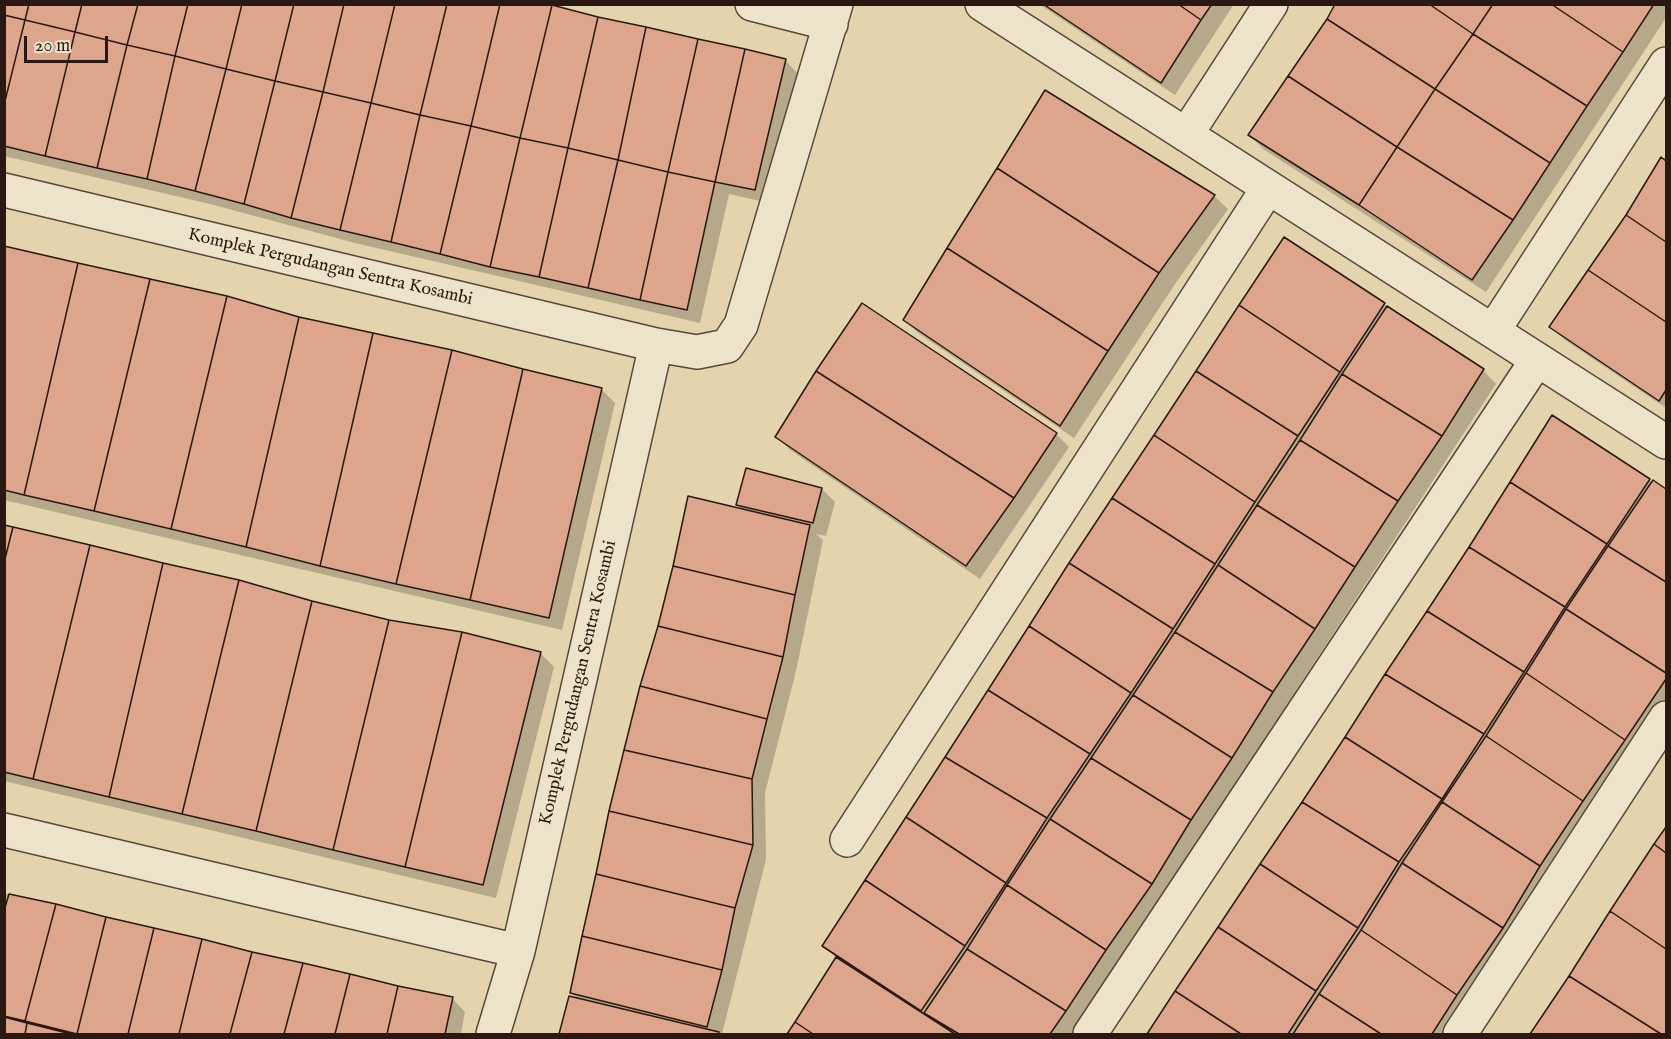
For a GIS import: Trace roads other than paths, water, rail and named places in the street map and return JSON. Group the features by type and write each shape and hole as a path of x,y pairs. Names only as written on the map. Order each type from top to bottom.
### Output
{"lane":[{"name":"Komplek Pergudangan Sentra Kosambi","path":"4,190 656,345 697,352 727,346 741,325 834,14 752,4"},
{"path":"982,4 1666,442"},
{"path":"1186,135 1271,4"},
{"path":"1492,331 1666,64"},
{"path":"847,840 1268,188"},
{"name":"Komplek Pergudangan Sentra Kosambi","path":"493,1035 518,951 656,345"},
{"path":"1090,1035 1537,360"},
{"path":"1460,1035 1666,718"},
{"path":"4,830 518,951"}]}
